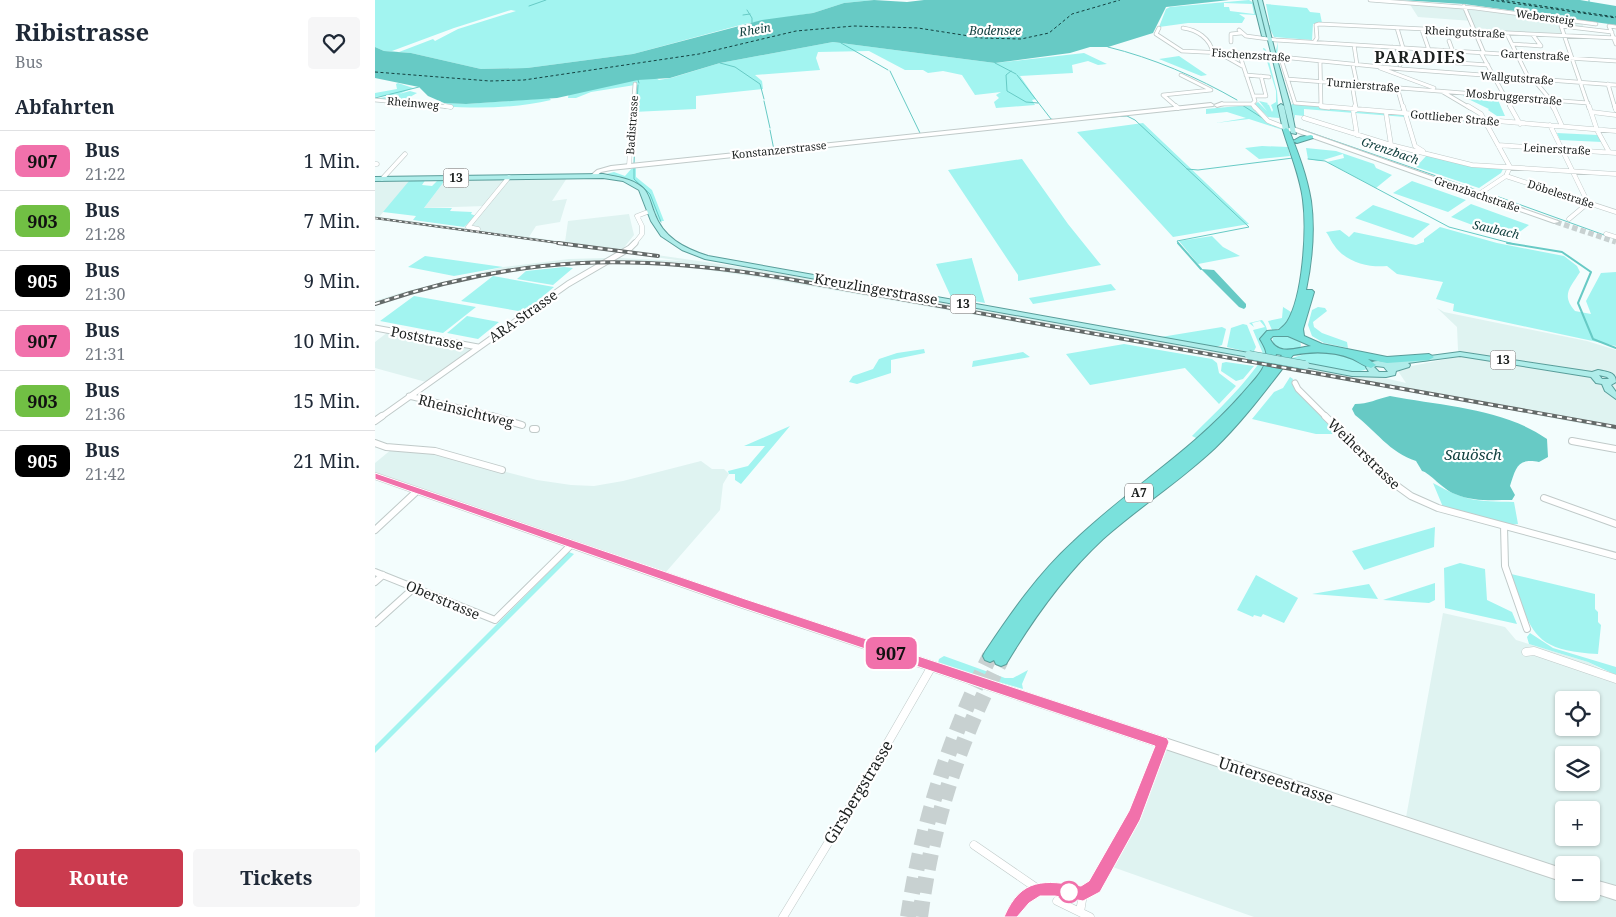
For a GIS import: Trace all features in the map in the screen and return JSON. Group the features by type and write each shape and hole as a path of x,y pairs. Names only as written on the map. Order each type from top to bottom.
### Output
{"highway":[{"path":"1290,129 1297,141 1312,198 1315,222 1310,287 1304,314 1298,329 1302,342"},
{"name":"A7","path":"1289,353 1250,404 1216,440 1109,528 1074,560 996,658 1032,595 1069,553 1109,516 1187,455 1231,413 1271,361 1271,349 1266,343 1266,336 1282,332 1293,321 1300,300 1309,222 1306,195 1290,129"},
{"path":"1297,141 1307,135"},
{"path":"1304,314 1310,336 1346,350 1379,368"},
{"path":"1282,332 1320,350 1351,355 1379,368"},
{"path":"1302,342 1391,360 1429,357"},
{"path":"1271,349 1289,353 1302,342"}],"main road":[{"path":"1255,0 1259,23 1268,38"},
{"path":"1260,0 1276,78 1290,129"},
{"path":"1284,105 1284,118 1290,129"},
{"name":"Konstanzerstrasse","path":"375,179 593,176"},
{"name":"Kreuzlingerstrasse","path":"593,176 620,178 634,184 643,192 658,228 669,240 689,252 715,260 1343,372 1379,368"},
{"name":"13","path":"1379,368 1429,357 1460,354 1594,375 1597,379 1612,380"},
{"name":"13","path":"1379,368 1442,356"},
{"path":"1612,380 1608,389 1616,396"}],"street":[{"name":"Webersteig","path":"1370,0 1464,6 1596,24"},
{"path":"1464,6 1488,65 1521,124"},
{"name":"Rheingutstraße","path":"1315,41 1317,38 1316,25 1615,38"},
{"path":"1609,152 1597,129 1561,26 1611,32"},
{"path":"1616,27 1609,26 1616,44"},
{"name":"Fischenzstraße","path":"1159,28 1156,34 1173,43 1181,50 1239,53 1355,65"},
{"path":"1183,28 1195,30 1211,44 1213,53"},
{"path":"1397,28 1403,48"},
{"path":"1422,30 1429,50"},
{"name":"Gartenstraße","path":"1231,42 1231,34 1240,32 1268,38 1453,52 1572,57 1616,62"},
{"path":"1507,34 1529,79"},
{"path":"1512,44 1541,46 1533,35"},
{"path":"1449,41 1453,52"},
{"path":"1354,44 1357,84"},
{"path":"1393,47 1400,64"},
{"path":"1438,51 1444,62 1488,65"},
{"path":"1219,53 1242,66"},
{"path":"1239,53 1255,101 1252,104"},
{"path":"1281,58 1287,78"},
{"path":"1320,61 1321,105"},
{"name":"Wallgutstraße","path":"1355,65 1616,85"},
{"path":"1378,67 1387,73 1439,91 1479,112 1510,167"},
{"path":"1177,108 1163,95 1211,90 1181,75"},
{"path":"1246,75 1276,78"},
{"path":"1253,96 1266,96 1261,76"},
{"name":"Turnierstraße","path":"1287,78 1439,91"},
{"name":"Gottlieber Straße","path":"1287,78 1295,103 1355,110 1616,131"},
{"path":"1534,80 1549,100 1562,126"},
{"name":"Badistrasse","path":"629,166 635,84"},
{"path":"1352,84 1357,135"},
{"path":"1608,84 1616,110"},
{"path":"1397,87 1415,146 1423,151"},
{"name":"Mosbruggerstraße","path":"1439,91 1588,103"},
{"name":"Rheinweg","path":"375,100 451,107"},
{"path":"1217,105 1252,104 1269,119 1290,129"},
{"name":"Konstanzerstrasse","path":"593,176 603,170 629,166 1217,105"},
{"path":"1386,112 1391,145"},
{"path":"1591,112 1616,116"},
{"path":"1265,116 1278,125 1290,129"},
{"path":"1269,119 1284,118"},
{"path":"1304,118 1391,145 1423,151 1472,165 1616,174"},
{"path":"1550,126 1588,203 1569,219"},
{"name":"Grenzbachstraße","path":"1290,129 1556,222"},
{"path":"1410,150 1415,146"},
{"name":"Leinerstraße","path":"1498,146 1616,152"},
{"path":"382,179 405,154"},
{"path":"1479,194 1506,176 1510,167"},
{"name":"Döbelestraße","path":"1506,176 1616,212"},
{"path":"479,229 468,227 509,177"},
{"name":"ARA-Strasse","path":"375,421 586,272 630,248 642,234 642,226 637,216 650,211"},
{"path":"1606,234 1616,237"},
{"name":"Poststrasse","path":"375,328 478,348"},
{"name":"Weiherstrasse","path":"1295,383 1298,390 1402,491 1434,506 1616,556"},
{"name":"Rheinsichtweg","path":"409,396 470,409 522,425"},
{"path":"1572,441 1616,449"},
{"path":"375,443 386,447 435,451 502,470"},
{"name":"Unterseestrasse","path":"375,476 931,666 1555,873"},
{"path":"375,530 417,491"},
{"path":"1544,498 1616,524"},
{"path":"1504,526 1502,538 1508,578 1527,629"},
{"name":"Oberstrasse","path":"375,572 415,587 488,620 495,620 572,544"},
{"path":"375,582 383,575"},
{"path":"375,623 415,587"},
{"path":"1526,652 1534,652 1600,672 1616,679"},
{"name":"Girsbergstrasse","path":"783,917 864,784 931,666"},
{"path":"1012,917 1024,898 1038,889 1055,889 1083,894 1094,887 1135,815 1163,742"},
{"path":"974,845 1038,889"},
{"path":"1600,888 1616,893"},
{"path":"1080,912 1083,894"},
{"path":"1057,901 1090,917"}],"shaded area":[{"path":"375,0 874,0 844,3 813,13 744,24 633,54 527,68 481,69 411,53 384,51 375,47","holes":["511,10 516,11 458,29 435,41 433,39 399,52 392,51 454,28"]},
{"path":"1249,0 1254,3 1256,15 1239,14 1245,18 1242,23 1188,23 1159,27 1166,9 1170,7","holes":["1224,3 1252,4 1254,14 1230,11 1229,7 1224,7"]},
{"path":"1409,3 1582,22 1583,26 1582,28 1559,27 1563,35 1477,32 1472,21 1418,17"},
{"path":"1266,4 1307,8 1310,12 1320,13 1322,23 1313,24 1312,40 1274,37 1268,25 1270,25"},
{"path":"833,42 995,63 1084,53 1107,64 1098,65 1088,61 1072,65 1073,73 1020,76 1036,99 1032,100 1035,105 996,108 994,102 999,98 996,95 1001,92 975,95 962,75 943,71 928,73 923,70 905,70 869,51 818,52 816,58 820,70 755,75 762,81 763,89 696,96 696,109 633,112 635,85 591,92 576,98 568,98 569,91 654,77 659,80 671,78 720,63"},
{"path":"1278,42 1277,59 1291,105 1294,103 1481,123 1304,109 1304,116 1295,115 1295,120 1275,54"},
{"path":"1263,48 1266,50 1277,91 1279,118 1268,117 1255,104 1258,102 1267,111 1259,101 1268,103 1272,112 1271,105 1276,102 1276,91"},
{"path":"1179,56 1207,75 1201,76 1159,59"},
{"path":"396,84 413,88 399,94 375,97 375,93 397,89"},
{"path":"410,91 417,93 403,101 376,99"},
{"path":"1463,95 1498,100 1505,116 1497,116 1489,109"},
{"path":"549,98 551,100 511,106 483,108 442,106 447,103 466,104"},
{"path":"1250,105 1283,130 1249,119 1216,123 1246,118 1227,112 1206,114 1206,109"},
{"path":"1143,123 1249,224 1173,237 1077,132"},
{"path":"1557,133 1597,135 1601,136 1602,142 1560,140"},
{"path":"1262,146 1288,147 1290,156 1259,159 1245,148"},
{"path":"1306,148 1336,151 1374,164 1376,168 1392,175 1376,188 1327,162 1344,158 1343,154 1320,161 1308,159"},
{"path":"1427,155 1470,165 1504,167 1501,173 1479,188 1416,167"},
{"path":"1022,159 1068,224 1101,265 1018,281 1018,275 948,170"},
{"path":"636,167 636,177 652,190 664,221 659,221 646,193 635,183 606,174 614,172 625,176 632,168"},
{"path":"567,178 552,201 567,199 560,222 536,226 529,237 565,242 568,221 629,214 634,235 622,250 619,252 375,219 375,181 412,179 379,217 464,228 477,217 485,206 424,208 446,179"},
{"path":"426,179 422,185 432,186 437,181 446,179 424,208 452,208 450,211 472,212 471,214 476,216 464,227 413,220 416,216 383,212 409,181"},
{"path":"1412,181 1466,200 1448,212 1393,193"},
{"path":"1471,204 1529,225 1510,239 1451,217"},
{"path":"1373,205 1430,224 1413,238 1355,218"},
{"path":"1440,227 1497,243 1564,256 1577,266 1580,272 1570,287 1568,296 1568,300 1575,311 1591,314 1586,301 1601,273 1616,272 1616,346 1453,311 1454,304 1436,299 1443,282 1397,274 1387,266 1358,263 1344,256 1326,232 1340,230 1349,237 1354,232 1416,245 1424,242 1424,239"},
{"path":"1212,236 1223,247 1240,256 1198,264 1179,241"},
{"path":"629,251 761,270 1152,339 1250,358 1250,363 764,278 679,266 611,262 619,258 683,261 626,253"},
{"path":"425,256 503,267 454,276 408,267"},
{"path":"607,258 599,262 567,264 444,284 375,305 375,301 400,293 503,267 569,259"},
{"path":"972,258 985,303 951,297 936,264"},
{"path":"564,267 573,268 553,285 517,279 526,271"},
{"path":"493,276 554,287 524,312 461,301"},
{"path":"1111,284 1116,290 1033,304 1029,298"},
{"path":"414,296 476,307 443,333 380,321"},
{"path":"1280,305 1291,312 1292,316 1283,328 1272,330 1268,321 1282,318 1283,307"},
{"path":"1318,307 1325,308 1327,311 1313,322 1314,327 1322,333 1347,342 1348,348 1324,343 1312,336 1308,325 1312,310"},
{"path":"1437,308 1444,312 1587,341 1616,350 1616,430 1287,368 1288,365 1349,375 1376,376 1406,383 1398,371 1402,368 1461,356 1458,350 1457,327"},
{"path":"467,316 499,322 478,339 447,333"},
{"path":"1262,320 1268,332 1269,343 1269,353 1264,366 1248,388 1198,439 1192,436 1239,388 1264,356 1253,330 1265,327 1260,321 1252,323 1254,327 1249,323"},
{"path":"1243,324 1247,325 1256,347 1254,351 1256,354 1227,347 1231,328"},
{"path":"1222,327 1226,329 1222,345 1216,347 1161,337"},
{"path":"388,332 474,348 426,382 375,368 375,342"},
{"path":"1282,334 1300,340 1301,346 1294,350 1287,350 1272,344 1273,337"},
{"path":"1124,344 1212,359 1217,363 1219,373 1236,386 1219,404 1185,368 1090,385 1066,354"},
{"path":"924,349 925,353 891,360 891,373 857,384 849,382 853,376 873,369 879,359 897,353"},
{"path":"1023,352 1030,357 972,367 973,361"},
{"path":"1311,352 1350,356 1367,366 1367,369 1349,372 1338,371 1286,360"},
{"path":"1222,363 1254,366 1243,379 1236,381 1221,371"},
{"path":"1290,377 1293,379 1292,383 1296,390 1339,434 1316,434 1252,419 1274,392 1283,388"},
{"path":"790,426 741,484 735,480 735,474 729,474 728,471 748,466 765,446 744,446"},
{"path":"392,449 420,450 537,480 571,485 594,486 623,481 701,461 712,469 724,469 729,474 723,484 720,510 666,572 375,472 375,463"},
{"path":"1433,483 1455,494 1472,499 1514,502 1518,524 1509,525 1443,507"},
{"path":"1435,527 1434,547 1364,570 1352,551"},
{"path":"569,552 574,554 375,753 375,746"},
{"path":"1460,563 1485,569 1487,600 1512,612 1517,624 1445,608 1444,568"},
{"path":"1511,574 1595,594 1595,609 1598,612 1598,622 1601,625 1598,654 1559,648 1546,642 1537,634 1523,610"},
{"path":"1256,575 1298,598 1284,623 1263,614 1261,617 1254,615 1253,617 1237,610"},
{"path":"1435,583 1435,600 1429,603 1383,600"},
{"path":"1369,584 1378,599 1312,594"},
{"path":"1443,613 1505,627 1516,640 1588,662 1616,677 1616,917 1254,917 1107,865 1136,814 1163,742 1405,823"},
{"path":"1530,633 1553,648 1616,667 1616,675 1588,662 1529,644 1527,637"},
{"path":"944,656 1005,678 1013,678 1028,670 1022,684 1023,689 942,666 938,663 939,659"}],"water":[{"name":"Bodensee","path":"874,0 907,2 924,0 1229,0 1166,7 1153,33 1108,47 1090,47 1070,53 995,63 833,42 720,63 670,78 638,80 557,98 466,104 444,103 428,96 419,87 375,78 375,47 384,51 411,53 481,69 527,68 633,54 762,20 813,13 844,3"},
{"path":"1401,0 1580,0 1616,6 1616,25 1464,4"},
{"path":"1201,269 1214,270 1246,304 1246,307 1244,309 1239,307"},
{"name":"Sauösch","path":"1390,396 1492,414 1511,421 1547,439 1548,457 1539,462 1522,463 1516,469 1510,486 1515,495 1512,500 1462,497 1445,489 1422,471 1416,461 1398,453 1355,415 1352,409 1355,404"}],"waterway":[{"path":"529,6 546,0"},
{"path":"747,10 750,14"},
{"path":"743,15 750,14"},
{"name":"Rhein","path":"750,14 752,23"},
{"path":"841,43 888,70"},
{"name":"Grenzbach","path":"1108,47 1174,69 1237,100"},
{"path":"720,63 735,67 760,84 764,99"},
{"name":"Saubach","path":"995,63 1011,71"},
{"path":"890,71 920,133"},
{"name":"Saubach","path":"1011,71 1016,74"},
{"path":"1011,71 1006,75 1007,91 1026,102 1038,103"},
{"name":"Saubach","path":"1017,75 1051,119 1055,120"},
{"path":"635,136 638,85"},
{"path":"375,98 419,87"},
{"path":"764,101 770,128"},
{"name":"Grenzbach","path":"1242,105 1275,126"},
{"name":"Saubach","path":"1111,117 1127,116 1135,120 1187,169"},
{"name":"Grenzbach","path":"1300,129 1474,189"},
{"path":"770,130 774,150"},
{"path":"634,164 635,139"},
{"name":"Saubach","path":"1187,169 1198,170 1293,158"},
{"name":"Saubach","path":"1308,159 1325,161 1449,227 1514,244"},
{"path":"634,168 634,179 650,194 661,222"},
{"path":"1179,244 1177,241 1249,227 1187,169"},
{"name":"Grenzbach","path":"1496,196 1607,236"},
{"path":"1178,243 1201,269"},
{"name":"Saubach","path":"1507,243 1562,252 1591,272 1578,303 1593,339 1616,348"}],"ferry route":[{"path":"375,72 490,81 524,80 699,54 796,31 854,26 918,28 982,38 1021,39 1049,33 1072,14 1120,0"},
{"path":"1491,0 1616,18"},
{"path":"1501,0 1616,17"}],"tunnel":[{"path":"1556,222 1616,242"},
{"path":"908,917 929,816 949,751 961,719 990,656"},
{"path":"920,917 932,848 949,785 959,754 985,692 1001,660"}],"railway":[{"path":"375,218 567,244"},
{"path":"558,243 658,256"},
{"path":"375,304 428,288 479,276 577,263 626,262 728,270 783,278 1616,427"}],"bus line":[{"name":"907","path":"375,476 741,603 1163,742 1135,815 1092,890 1083,894 1077,894 1048,888 1038,889 1024,898 1012,917"}],"district":[{"name":"PARADIES","path":"1420,57"}]}
